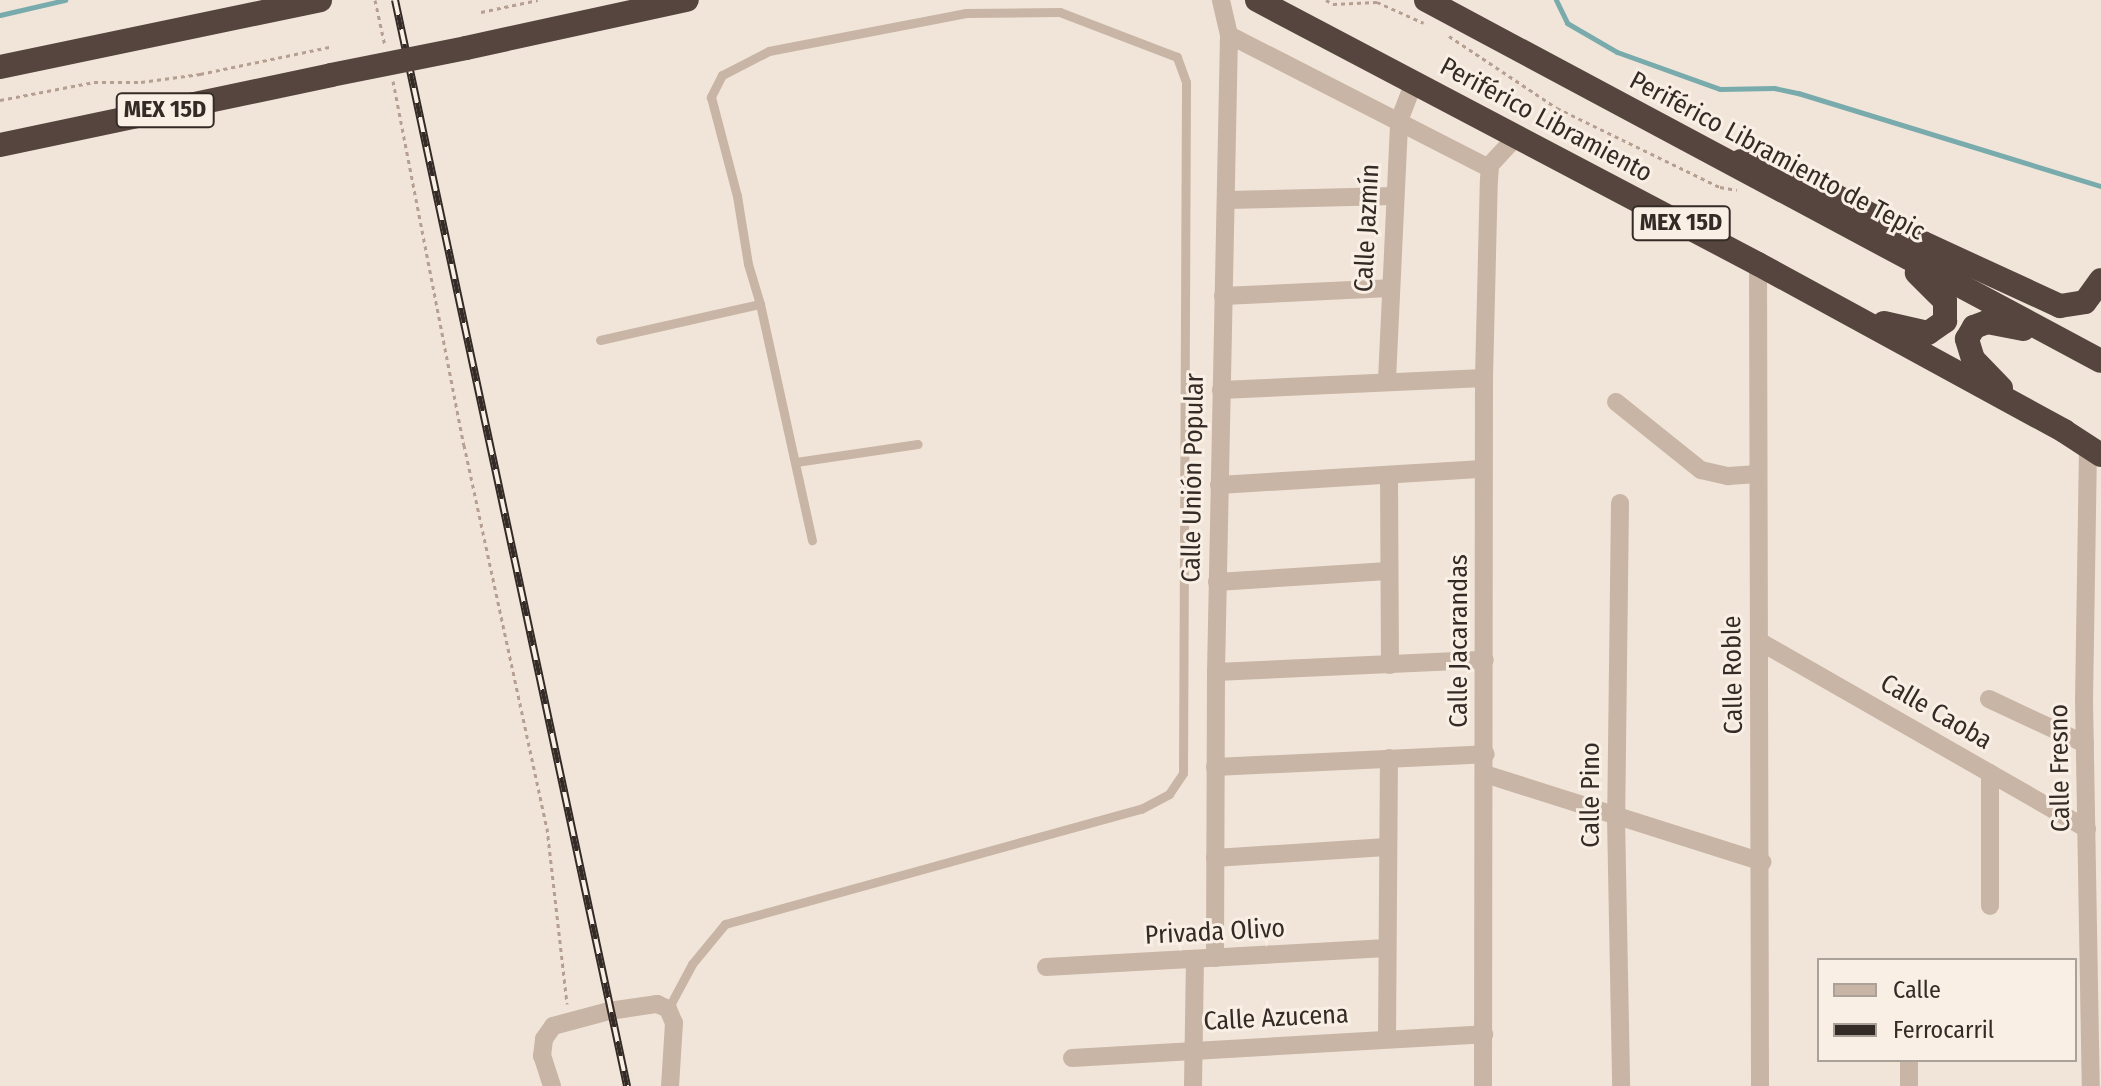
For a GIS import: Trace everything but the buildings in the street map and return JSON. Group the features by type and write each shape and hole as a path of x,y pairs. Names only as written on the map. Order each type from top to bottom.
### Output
{"highway":[{"path":"0,67 320,0"},
{"name":"MEX 15D","path":"0,145 687,0"},
{"name":"Periférico Libramiento","path":"1257,0 1758,264 2024,409 2095,452"},
{"name":"Periférico Libramiento de Tepic","path":"1426,0 2101,361"},
{"path":"1725,159 1764,163 1788,170 1923,243 2060,306 2085,302 2101,280"},
{"path":"1847,313 1921,332 1935,331 1945,321 1948,307 1941,295 1885,247"},
{"path":"2024,409 1973,359 1967,346 1970,333 1980,324 1998,322 2067,344"}],"street":[{"name":"Calle Unión Popular","path":"1215,958 1217,582 1229,35 1221,0"},
{"path":"1229,35 1489,168 1516,137"},
{"name":"Calle Jazmín","path":"1387,380 1393,196 1399,121 1414,82"},
{"name":"Calle Jacarandas","path":"1483,1086 1486,754 1483,469 1489,168"},
{"path":"1227,200 1393,196"},
{"name":"Calle Roble","path":"1758,264 1762,862 1760,1086"},
{"path":"1223,296 1390,288"},
{"path":"1221,390 1387,380 1484,378"},
{"path":"1616,402 1701,470 1728,476 1758,474"},
{"name":"Calle Fresno","path":"2091,1086 2085,744 2093,701 2095,452"},
{"path":"1219,485 1483,469"},
{"path":"1389,476 1390,665"},
{"name":"Calle Pino","path":"1620,503 1616,817 1621,1086"},
{"path":"1217,582 1388,571"},
{"name":"Calle Caoba","path":"1759,641 2087,829"},
{"path":"1216,672 1485,660"},
{"path":"1989,699 2085,744"},
{"path":"1215,767 1486,754"},
{"path":"1387,1039 1389,758"},
{"path":"1990,773 1990,906"},
{"path":"1485,774 1762,862"},
{"path":"1215,858 1387,847"},
{"name":"Privada Olivo","path":"1046,967 1386,948"},
{"path":"1193,1086 1195,959"},
{"path":"550,1086 542,1056 544,1039 553,1026 568,1020 657,1004 668,1009 674,1023 670,1086"},
{"name":"Calle Azucena","path":"1072,1058 1193,1048 1484,1034"},
{"path":"1909,1062 1909,1086"}],"lane":[{"path":"668,1009 692,964 725,924 1141,809 1169,794 1183,773 1186,82 1177,57 1060,12 966,13 769,51 722,75 711,97 737,196 748,264 760,304 812,540"},
{"path":"600,340 760,304"},
{"path":"796,462 918,444"}],"path":[{"path":"375,0 388,58"},
{"path":"481,12 538,0"},
{"path":"1326,0 1333,4 1377,2 1428,25"},
{"path":"1441,31 1557,108 1720,187 1748,192"},
{"path":"0,100 94,82 141,82 200,74 329,47"},
{"path":"391,73 464,445 547,828 568,1020"}],"waterway":[{"path":"0,15 65,0"},
{"path":"1556,0 1567,23 1617,52 1720,89 1774,88 1798,93 2101,186"}],"railway":[{"path":"395,0 627,1086"}]}
